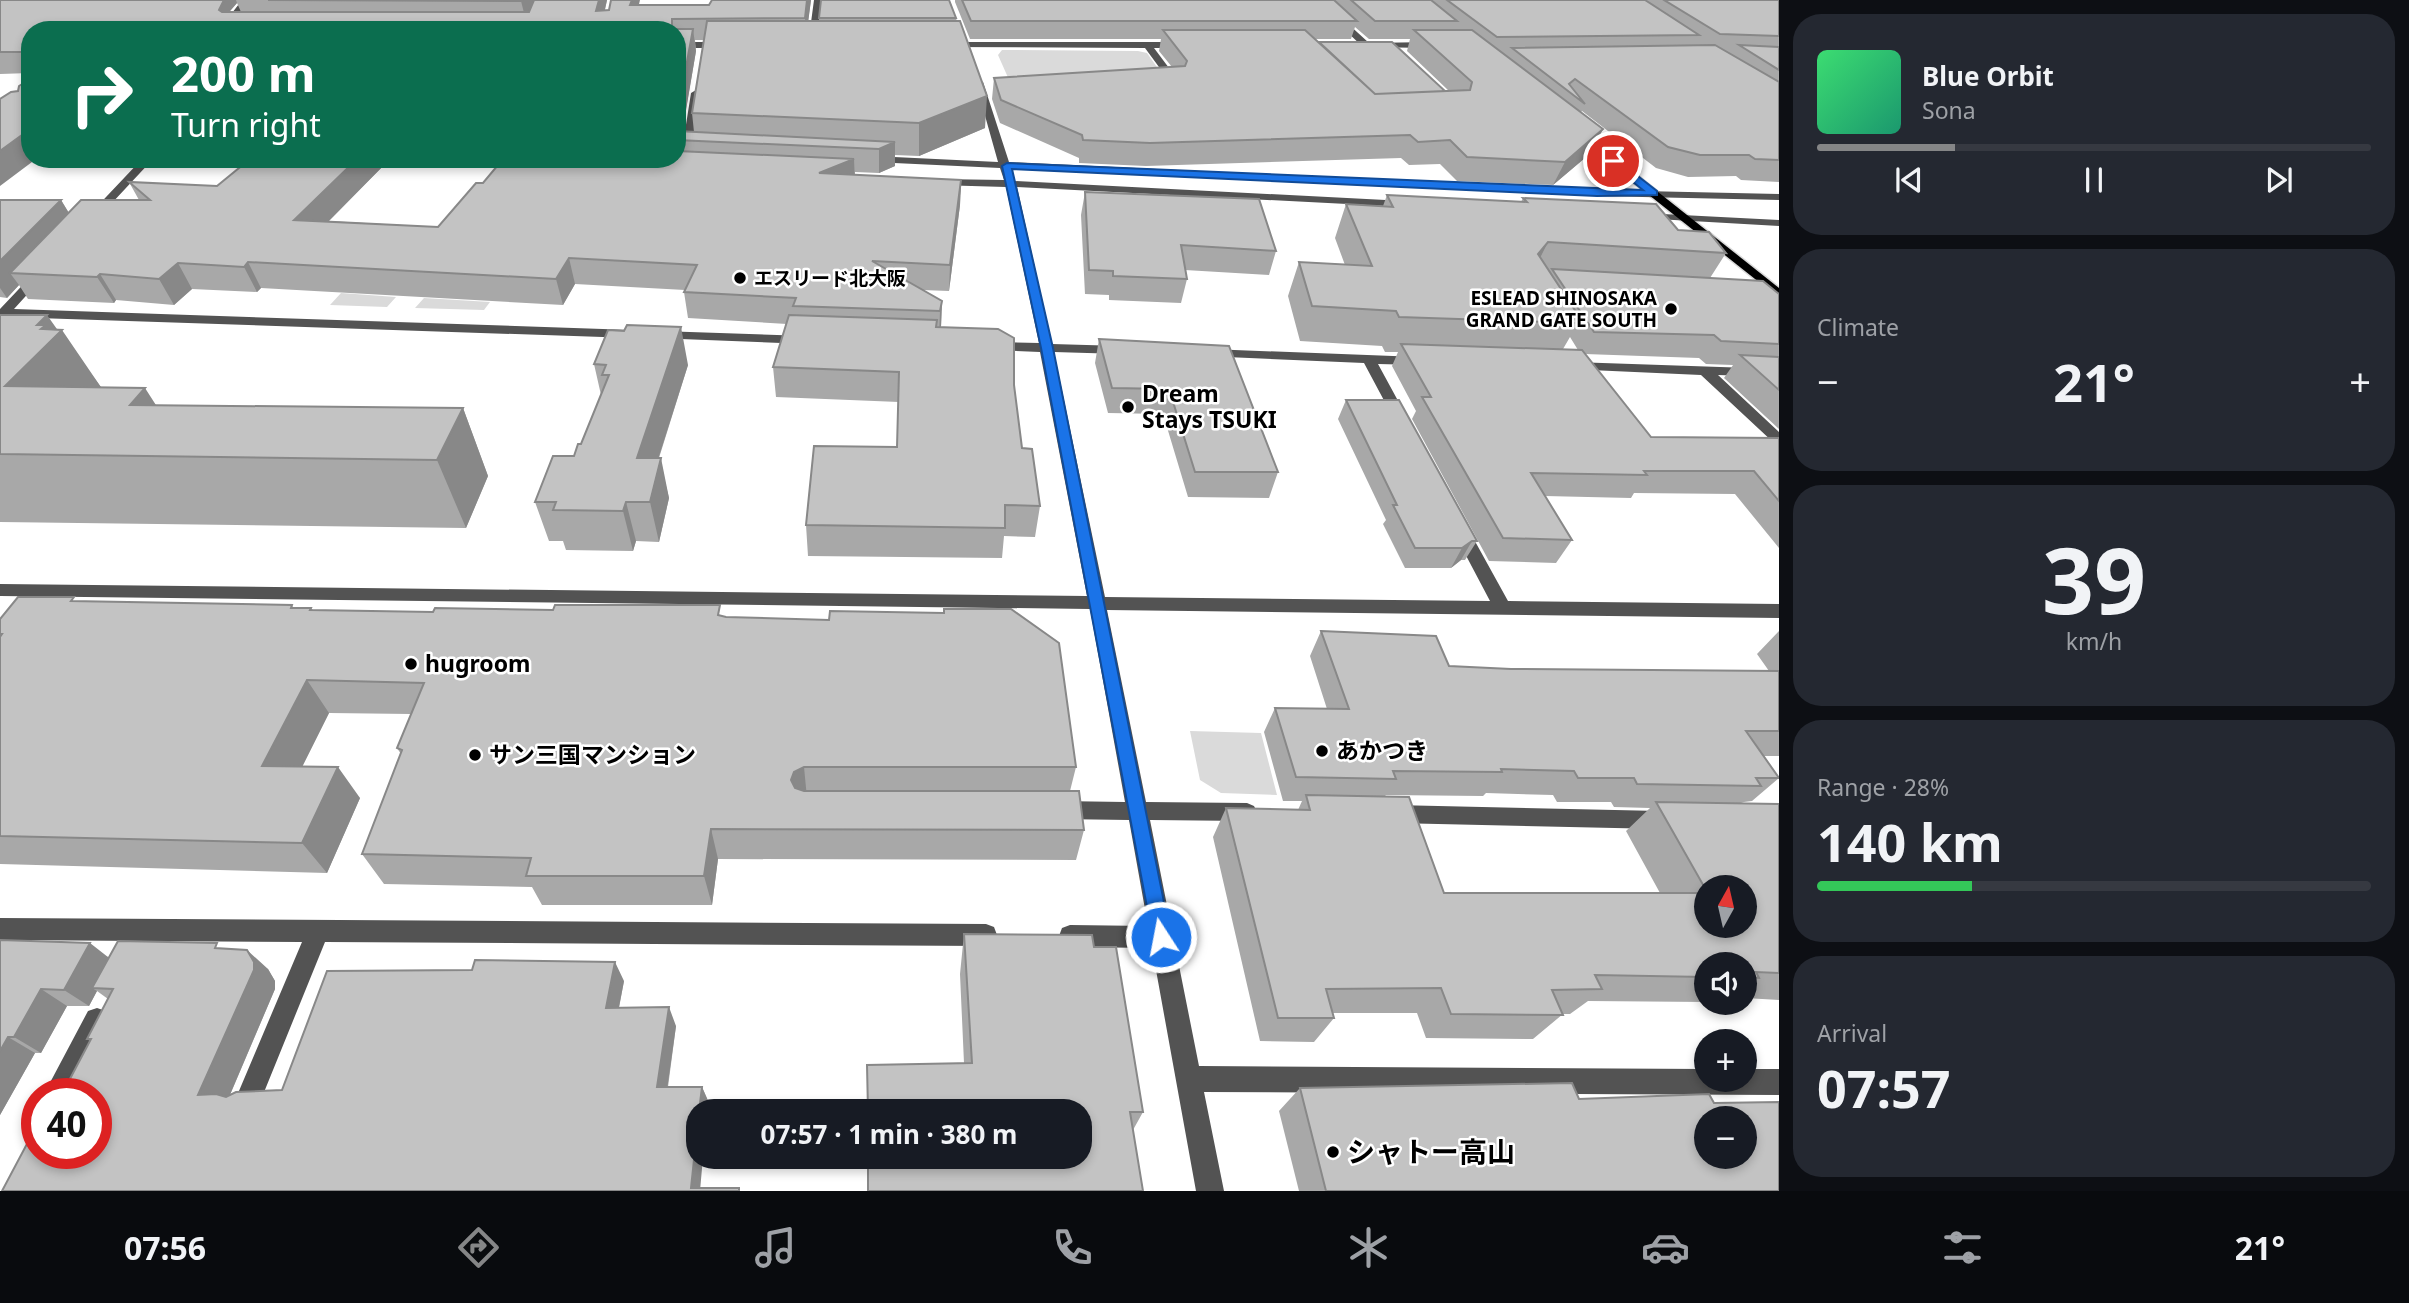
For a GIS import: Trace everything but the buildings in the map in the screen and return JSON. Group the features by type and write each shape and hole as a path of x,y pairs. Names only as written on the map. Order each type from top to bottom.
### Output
{"main road":[{"path":"1571,128 1779,296"}],"street":[{"path":"240,21 236,13 246,0"},
{"path":"813,45 818,0"},
{"path":"1317,0 1366,45"},
{"path":"963,39 989,93 1013,185 1210,1191"},
{"path":"932,45 963,39 1190,45"},
{"path":"686,45 732,45"},
{"path":"702,58 704,45"},
{"path":"799,45 826,45"},
{"path":"1148,45 1176,84 1162,85"},
{"path":"1353,45 1443,46"},
{"path":"1392,45 1402,54"},
{"path":"686,134 698,85"},
{"path":"686,150 700,151"},
{"path":"863,159 1597,193 1779,197"},
{"path":"85,227 140,168"},
{"path":"929,182 1412,204"},
{"path":"1632,215 1779,223"},
{"path":"2,315 48,265"},
{"path":"1760,297 1779,296"},
{"path":"2,315 38,312 822,340"},
{"path":"973,345 1139,351"},
{"path":"1194,353 1439,362"},
{"path":"1369,359 1408,432"},
{"path":"1572,363 1779,373"},
{"path":"1705,371 1779,440"},
{"path":"1453,516 1503,608"},
{"path":"0,590 1779,611"},
{"path":"1037,810 1263,812"},
{"path":"1370,814 1683,820"},
{"path":"0,929 1012,936"},
{"path":"132,954 145,930"},
{"path":"249,1098 317,932"},
{"path":"1054,936 1161,937"},
{"path":"66,1078 107,1000"},
{"path":"1189,1079 1779,1082"}],"shaded area":[{"path":"1002,50 1138,51 1147,53 1164,77 1010,82 998,55"},
{"path":"341,293 396,297 387,307 330,305"},
{"path":"424,298 490,302 484,310 415,308"},
{"path":"1190,731 1261,733 1277,795 1221,793 1200,780"}],"place":[{"name":"エスリード北大阪","path":"740,278"},
{"name":"ESLEAD SHINOSAKA GRAND GATE SOUTH","path":"1671,309"},
{"name":"Dream Stays TSUKI","path":"1128,407"},
{"name":"hugroom","path":"411,664"},
{"name":"あかつき","path":"1322,751"},
{"name":"サン三国マンション","path":"475,755"},
{"name":"シャトー高山","path":"1333,1152"}],"route":[{"path":"1161,937 1047,348 1007,166 1597,193 1653,193 1613,161"}]}
